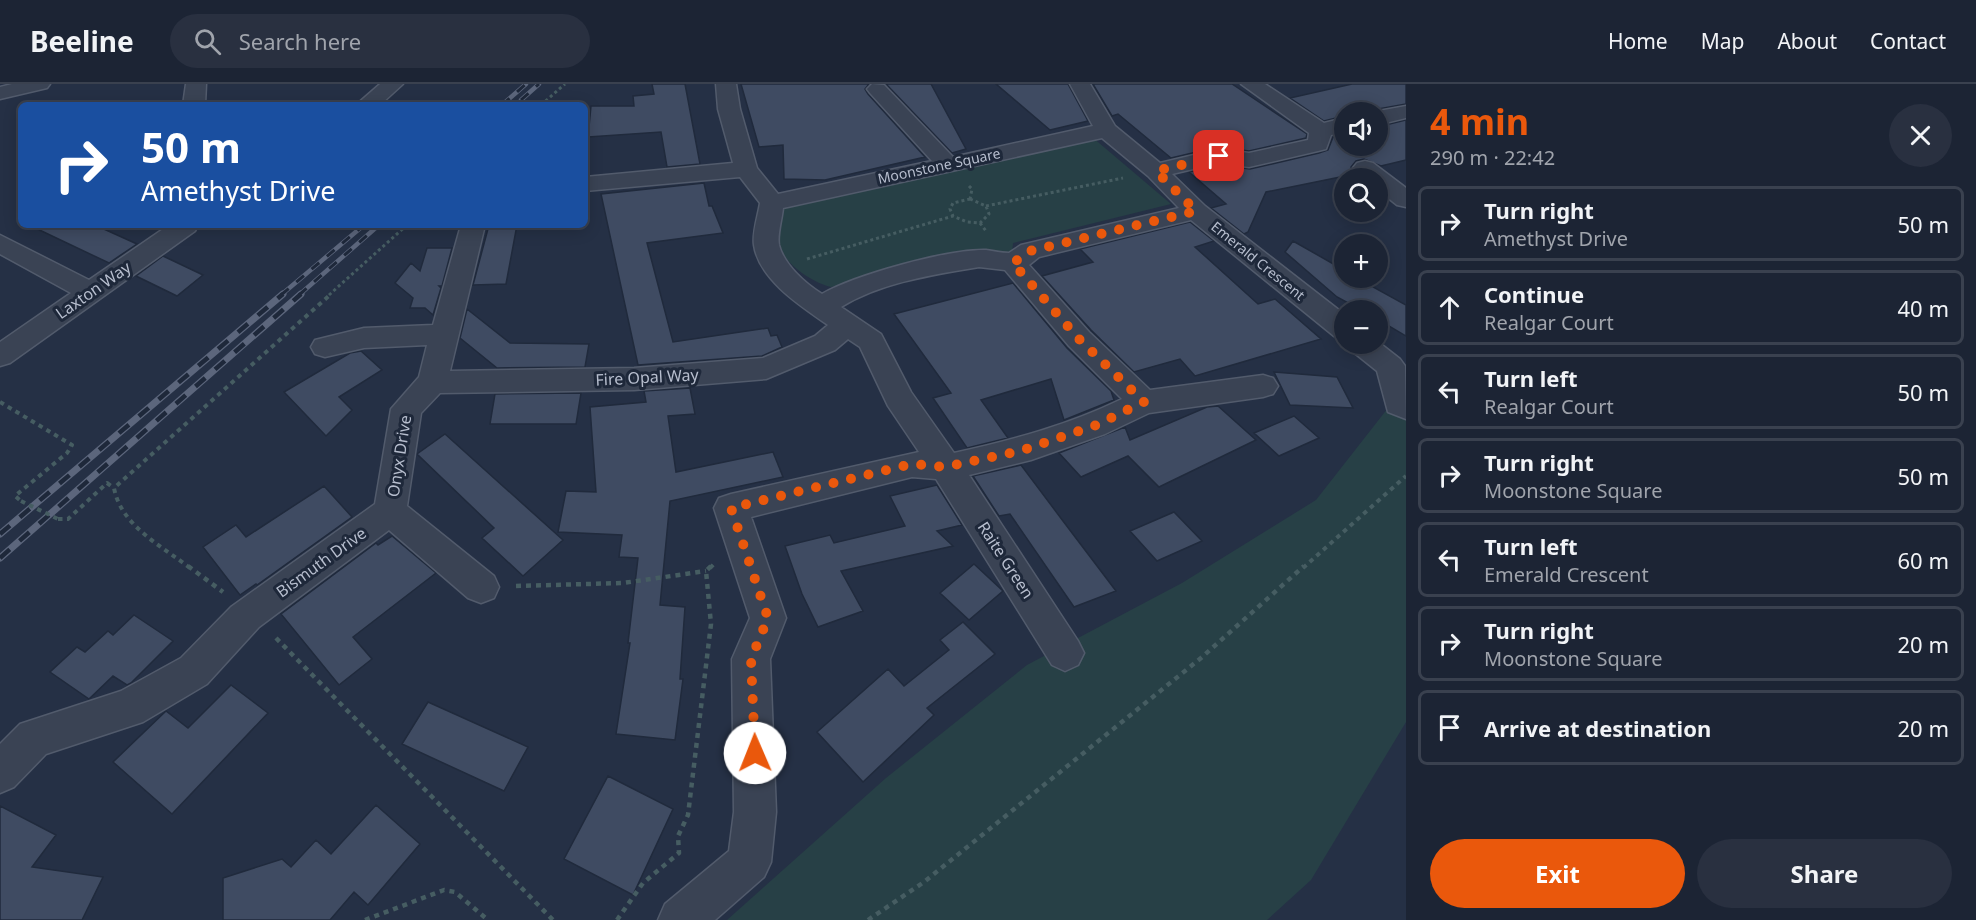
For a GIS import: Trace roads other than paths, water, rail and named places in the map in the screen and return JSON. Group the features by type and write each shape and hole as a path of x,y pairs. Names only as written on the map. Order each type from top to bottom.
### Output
{"street":[{"path":"0,93 40,84"},
{"path":"194,102 196,84"},
{"path":"371,102 393,84"},
{"path":"726,84 729,109 746,169 772,203"},
{"name":"Emerald Crescent","path":"1080,84 1106,130 1156,171 1196,211 1334,321"},
{"path":"1251,84 1321,131 1334,128"},
{"path":"877,89 947,164"},
{"path":"1388,116 1406,112"},
{"name":"Moonstone Square","path":"772,203 1106,130"},
{"path":"1156,171 1219,156 1249,160 1318,144 1321,131"},
{"path":"588,184 746,169"},
{"path":"1388,186 1406,200"},
{"name":"Raite Green","path":"772,203 766,244 777,267 796,290 872,340 899,398 1065,653"},
{"path":"822,307 838,295 890,278 982,258 999,263 1012,262 1023,258 1030,251 1196,211"},
{"name":"Laxton Way","path":"0,356 182,228"},
{"name":"Onyx Drive","path":"472,228 432,382 406,409 390,512 481,587"},
{"path":"0,243 90,292"},
{"path":"1012,262 1071,330 1144,402"},
{"name":"Fire Opal Way","path":"432,382 634,379 766,368 825,344 849,324"},
{"path":"325,347 364,338 446,334"},
{"path":"1398,360 1399,404 1406,408"},
{"path":"681,920 749,862 755,812 751,659 768,618 740,543 731,508 912,464 945,467 1020,451 1094,426 1144,402 1263,386"},
{"name":"Bismuth Drive","path":"0,773 34,738 129,708 194,671 248,616 390,512"}],"railway":[{"path":"505,102 526,84"},
{"path":"521,100 539,84"},
{"path":"281,295 360,228"},
{"path":"299,295 376,228"},
{"path":"0,534 283,294"},
{"path":"0,558 301,294"}]}
